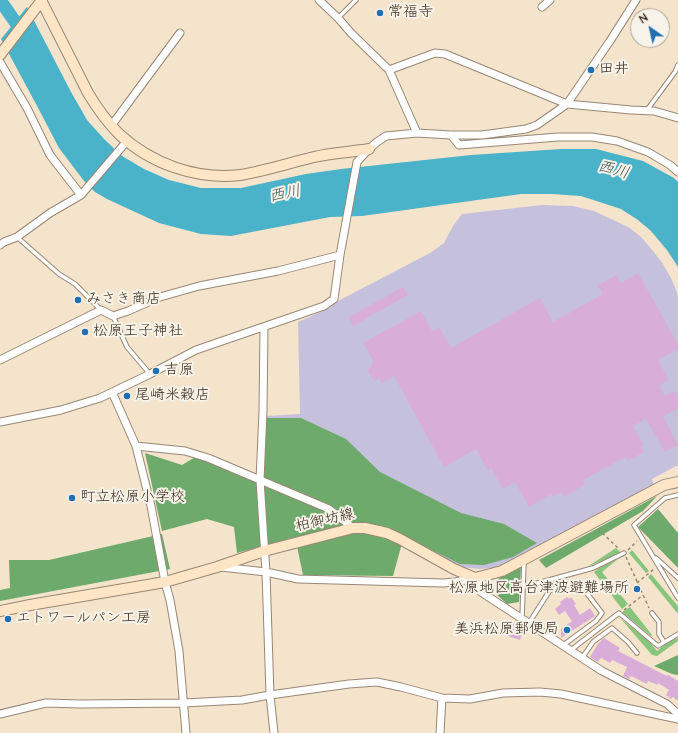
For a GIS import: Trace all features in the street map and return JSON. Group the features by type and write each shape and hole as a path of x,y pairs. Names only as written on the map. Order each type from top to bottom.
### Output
{"main road":[{"path":"0,55 42,0 88,93 111,126 139,150 169,166 188,171 210,175 239,175 265,170 316,156 369,149"},
{"path":"475,578 502,570 524,560 664,485 678,482"},
{"name":"柏御坊線","path":"0,611 165,582 217,567 264,551 353,528 365,528 387,532 454,569 475,578"}],"street":[{"path":"319,0 389,70 417,132"},
{"path":"542,8 550,0"},
{"path":"0,422 61,410 100,398 196,350 324,306 334,299 340,255 357,162 369,149 386,136 417,132 451,135 482,135 526,129 537,125 567,104 636,0"},
{"path":"111,126 180,33"},
{"path":"389,70 435,53 444,54 567,104 654,111 678,118"},
{"path":"0,62 50,155 83,193"},
{"path":"451,135 459,145 558,137 592,136 617,141 648,152 670,165 678,172"},
{"path":"0,245 4,242 17,238 50,213 83,193 127,141"},
{"path":"0,360 101,310 113,316 160,297 199,286 278,271 340,255"},
{"path":"264,327 260,480 266,572 270,694 274,733"},
{"path":"112,392 136,446 151,506 179,651 186,733"},
{"path":"136,446 185,451 208,458 329,509 353,528"},
{"path":"217,567 266,572 298,579 443,583 475,578 481,592 525,622 602,671 667,704 678,714"},
{"path":"0,714 46,703 80,704 242,700 270,694 348,684 377,682 442,698 470,699 503,692 540,692 561,694 678,720"},
{"path":"439,732 442,698"}],"lane":[{"path":"338,18 356,0"},
{"path":"647,111 675,72 678,65"},
{"path":"17,238 59,274 75,284 101,310"},
{"path":"113,316 127,347 150,374"},
{"path":"678,495 665,498 634,525 678,598"},
{"path":"523,587 593,568 624,552"},
{"path":"652,554 678,578"},
{"path":"524,560 523,587 525,622"},
{"path":"525,622 550,590 569,585 582,587 602,613 596,621 562,646"},
{"path":"570,651 619,613 658,646 678,634"},
{"path":"652,614 659,622 659,634 664,642"},
{"path":"582,658 593,642 612,628 628,642 637,653"}],"path":[{"path":"596,527 605,537 624,552 652,614"},
{"path":"624,552 639,540"},
{"path":"637,583 656,568"},
{"path":"621,612 643,595"}],"shaded area":[{"path":"542,205 573,206 594,211 630,228 642,238 653,251 663,264 672,280 678,297 678,465 652,479 654,485 505,564 490,568 479,569 461,567 447,563 400,535 266,548 266,416 300,414 298,322 330,308 338,301 430,253 444,243 453,226 462,214"}],"green space":[{"path":"265,418 301,418 346,439 380,472 461,513 504,524 537,543 513,557 484,565 460,564 404,536 393,576 303,575 295,537 237,553 234,527 207,519 162,531 145,453 182,465 197,456 264,484"},
{"path":"657,496 643,511 546,568 539,560"},
{"path":"658,509 678,533 678,568 638,527"},
{"path":"162,534 170,569 0,601 0,590 10,588 9,560 49,560"},
{"path":"616,548 620,552 587,567"},
{"path":"632,550 649,571 646,573 629,553"},
{"path":"618,559 602,572 628,604 622,609 594,572"},
{"path":"521,566 519,602 507,604 496,594 496,580"},
{"path":"651,574 678,606 678,614 648,577"},
{"path":"630,607 652,635 651,636 622,612"},
{"path":"621,619 649,641 657,651 668,642 678,638 678,641 657,656 652,655"},
{"path":"678,655 678,675 654,666"}],"water":[{"path":"27,7 87,120 122,156 144,169 169,180 201,188 241,188 306,174 341,169 471,155 561,149 596,149 643,161 674,178 678,182 678,267 667,250 651,231 638,220 621,209 581,196 521,194 362,216 330,217 231,236 201,234 159,223 95,192 84,181 59,148 1,39"}],"building":[{"path":"638,273 678,344 678,349 658,360 669,380 659,386 665,396 674,391 678,398 678,408 663,417 678,445 665,452 646,419 633,426 644,446 641,447 644,452 627,461 625,457 583,480 585,485 563,497 561,492 553,497 551,494 529,507 515,482 503,489 491,468 488,471 476,449 444,467 394,376 382,383 379,378 374,381 367,370 372,367 371,364 374,362 363,343 421,311 432,331 439,327 451,348 540,298 553,322 603,294 598,285 617,275 621,283"},
{"path":"403,287 408,295 353,326 349,317"},
{"path":"567,597 569,599 571,597 576,604 574,605 580,615 590,608 595,616 561,638 561,629 572,621 565,611 559,615 555,609 561,604 560,602"},
{"path":"513,622 524,626 520,640 508,636"},
{"path":"604,638 620,648 618,651 678,681 678,701 673,697 671,699 666,695 669,690 658,683 658,685 648,681 647,684 631,676 629,679 623,676 627,667 612,660 610,663 601,658 598,662 590,657 598,644"}],"waterway":[{"name":"西川","path":"0,0 25,36"}],"place":[{"name":"常福寺","path":"380,13"},
{"name":"田井","path":"591,70"},
{"name":"みさき商店","path":"78,300"},
{"name":"松原王子神社","path":"85,332"},
{"name":"吉原","path":"156,371"},
{"name":"尾崎米穀店","path":"127,396"},
{"name":"町立松原小学校","path":"72,498"},
{"name":"松原地区高台津波避難場所","path":"637,589"},
{"name":"エトワールパン工房","path":"8,619"},
{"name":"美浜松原郵便局","path":"567,630"}]}
